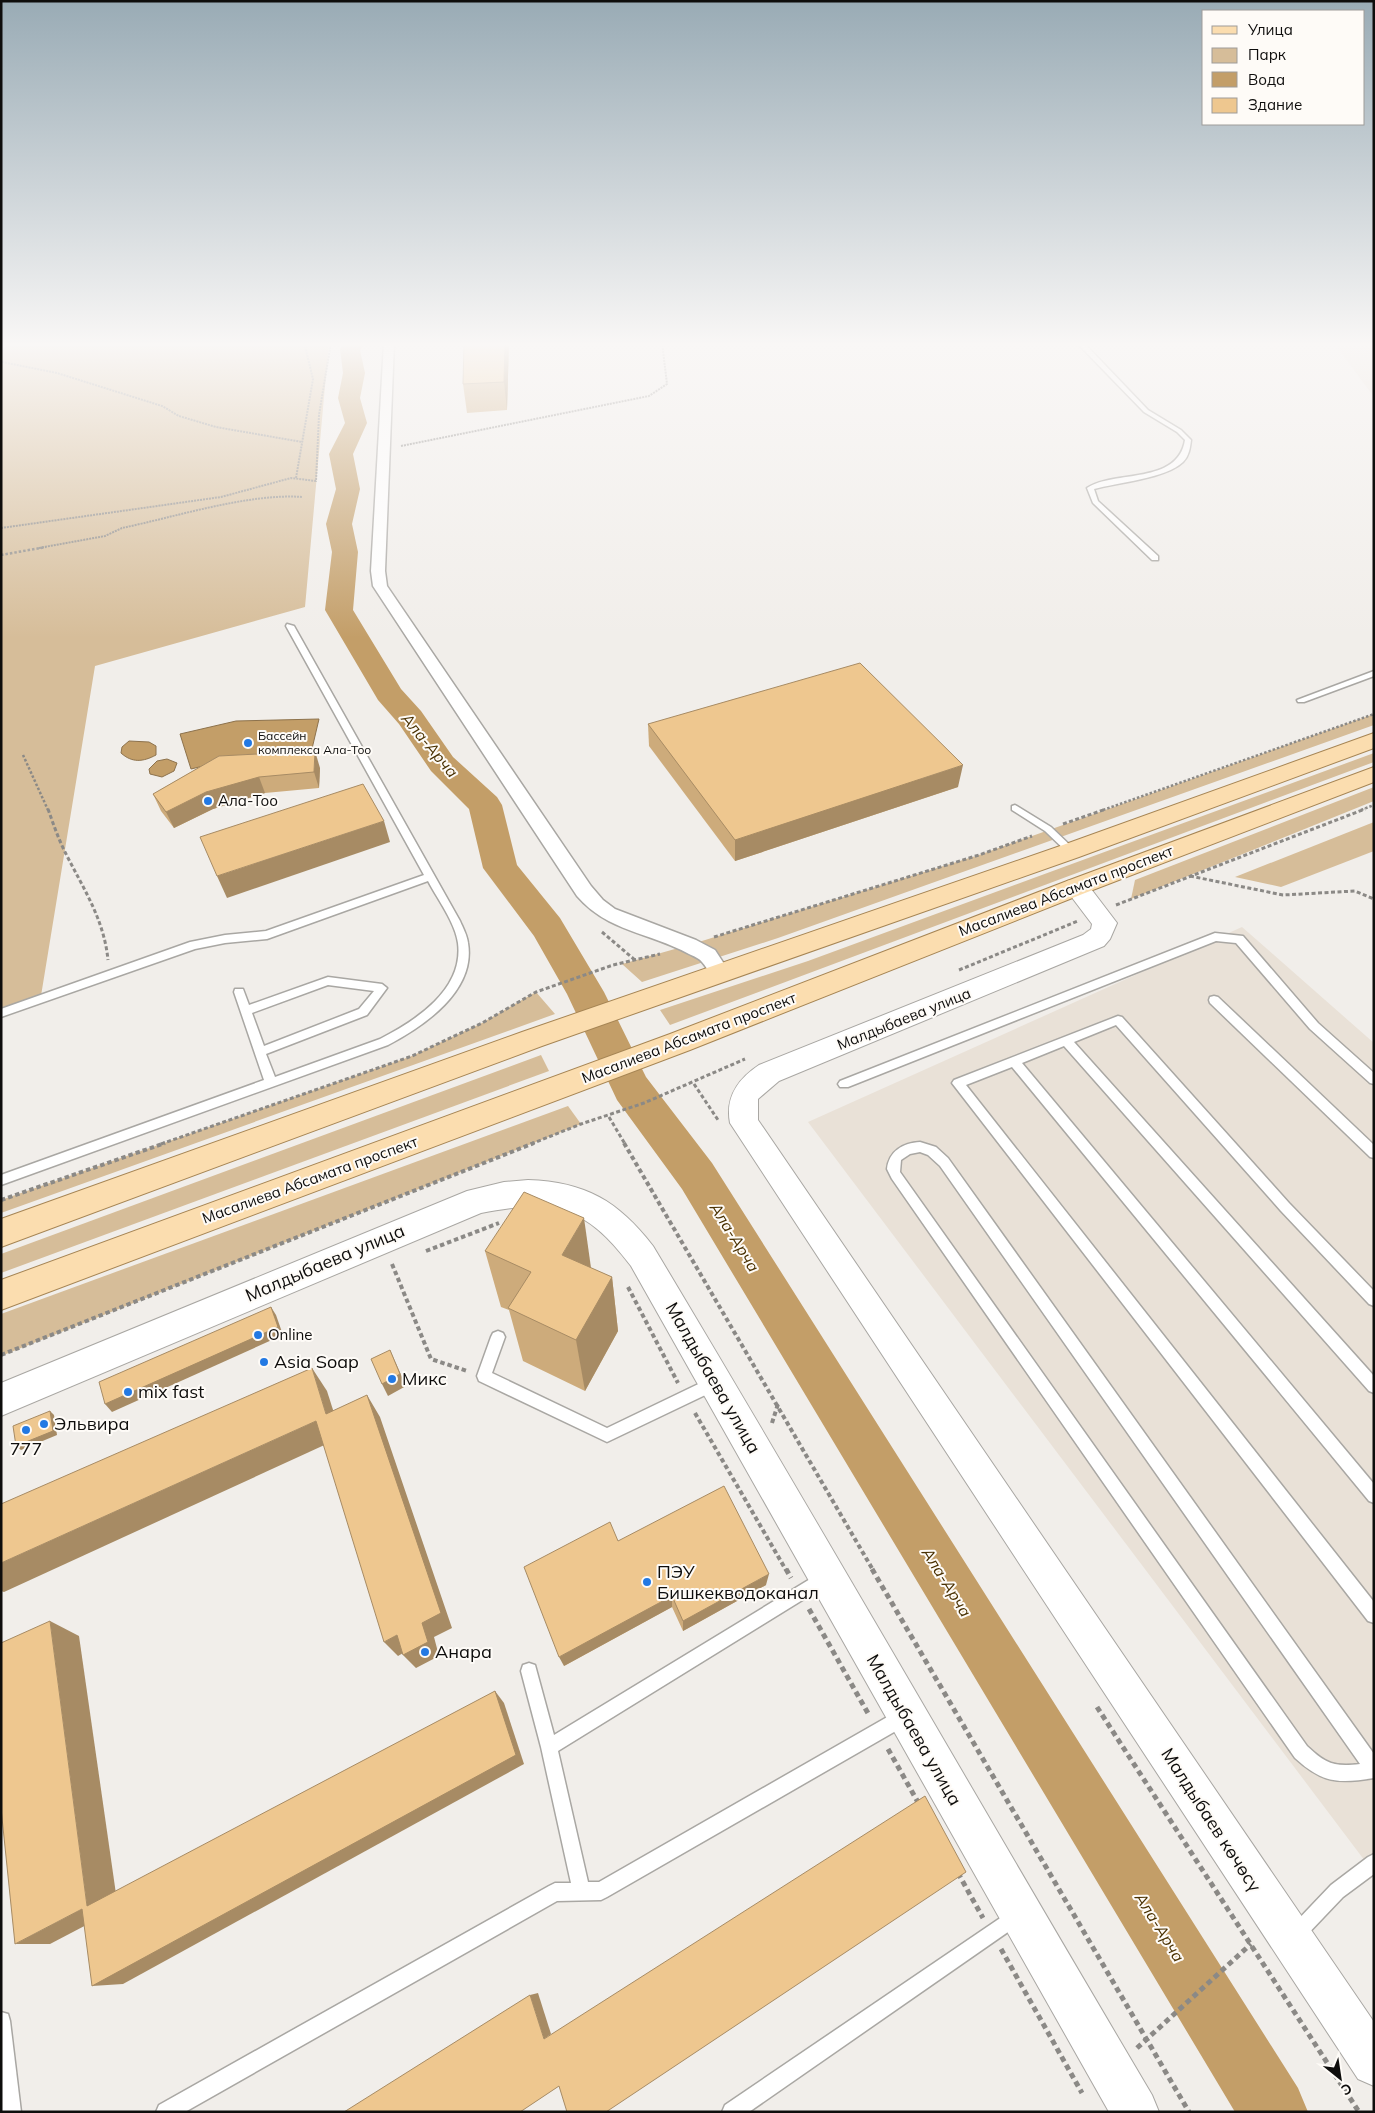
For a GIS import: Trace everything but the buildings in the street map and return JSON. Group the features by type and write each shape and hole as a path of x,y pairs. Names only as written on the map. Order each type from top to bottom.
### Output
{"main road":[{"path":"1,1233 532,1039 1071,851 1374,740"},
{"name":"Масалиева Абсамата проспект","path":"1,1295 680,1042 1076,887 1374,774"}],"street":[{"path":"383,441 378,571 380,586 584,891 596,906 625,922 689,945 708,955 720,973"},
{"name":"Малдыбаева улица","path":"1049,1575 744,1123 741,1111 748,1089 770,1073 1089,944 1099,937 1104,930 1105,923 1076,887"},
{"name":"Малдыбаева улица","path":"1,1400 478,1200 518,1192 555,1194 574,1198 607,1215 621,1227 642,1256 716,1382 814,1586 1006,1924 1135,2112"},
{"name":"Малдыбаев көчөсү","path":"1049,1575 1270,1942 1374,2063"}],"lane":[{"path":"1154,558 1095,502 1090,488 1158,472 1179,463 1186,452 1188,441"},
{"path":"1,1180 271,1083 402,1033 428,1014 450,991 463,956 463,944 455,921 290,626"},
{"path":"1301,700 1374,673"},
{"path":"1015,808 1048,830 1071,851"},
{"path":"1,1013 194,945 224,939 267,935 429,877"},
{"path":"844,1084 1215,937 1239,939 1314,1026 1374,1080"},
{"path":"246,1010 328,981 382,988 363,1012 260,1052"},
{"path":"240,992 271,1083"},
{"path":"1214,1000 1374,1153"},
{"path":"1374,1300 1285,1208 1118,1020 958,1084 1374,1615"},
{"path":"1066,1041 1374,1386"},
{"path":"1014,1061 1374,1496"},
{"path":"916,1148 931,1150 944,1162 1374,1770 1342,1776 1317,1768 1300,1752 893,1171 894,1160 902,1151 916,1148"},
{"path":"498,1337 484,1376 607,1435 716,1382"},
{"path":"549,1747 814,1586"},
{"path":"529,1671 549,1747 581,1890"},
{"path":"166,2112 555,1892 602,1891 892,1724"},
{"path":"1270,1942 1374,1863"},
{"path":"732,2112 1006,1924"},
{"path":"1,2021 11,2112"}],"path":[{"path":"294,441 302,442 296,478"},
{"path":"1,528 221,497 265,484 296,478 316,480 318,441"},
{"path":"382,450 428,441"},
{"path":"1,556 105,536 122,528 242,502 287,496 302,497"},
{"path":"1,1200 412,1056 482,1023 536,992 613,965 689,945 979,855 1374,714"},
{"path":"23,755 35,775 65,851 101,923 108,945 108,976"},
{"path":"1131,899 1374,805"},
{"path":"1190,876 1283,895 1355,891 1374,899"},
{"path":"1,1355 581,1124 609,1117 694,1084 721,1069"},
{"path":"694,1084 704,1100"},
{"path":"609,1117 1189,2112"},
{"path":"420,1253 501,1222"},
{"path":"401,1260 390,1265 431,1359 484,1376"},
{"path":"623,1278 686,1397 814,1586 892,1724 921,1808"},
{"path":"772,1426 778,1404"},
{"path":"954,1867 1006,1924 1082,2093"},
{"path":"1147,2039 1270,1942"}],"shaded area":[{"path":"1242,927 1374,1043 1374,1873 808,1122"}],"green space":[{"path":"1,441 320,441 305,607 95,666 40,1002 1,1014"},
{"path":"1374,714 1374,725 778,938 642,982 622,964 979,855"},
{"path":"1374,753 1374,762 670,1025 660,1010 808,961"},
{"path":"1374,787 1374,801 1131,899 1135,880"},
{"path":"1374,822 1374,851 1281,887 1235,877"},
{"path":"536,992 555,1014 1,1213 1,1200 412,1056 482,1023"},
{"path":"541,1055 549,1071 1,1273 1,1254"},
{"path":"568,1106 581,1124 1,1356 1,1314"}],"water":[{"name":"Бассейн комплекса Ала-Тоо","path":"319,719 311,753 232,759 191,769 180,734 236,721"},
{"path":"129,741 149,742 156,746 156,755 142,760 129,759 121,753 122,747"},
{"path":"167,759 177,763 174,771 162,777 150,774 149,769 157,761"}],"waterway":[{"name":"Ала-Арча","path":"347,441 341,454 348,489 339,524 345,552 339,610 389,694 410,718 442,764 485,805 500,868 547,927 585,992 631,1088 697,1176 1274,2112"}],"place":[{"name":"Бассейн комплекса Ала-Тоо","path":"248,743"},
{"name":"Ала-Тоо","path":"208,801"},
{"name":"Online","path":"258,1335"},
{"name":"Asia Soap","path":"264,1362"},
{"name":"Микс","path":"392,1379"},
{"name":"mix fast","path":"128,1392"},
{"name":"Эльвира","path":"44,1424"},
{"name":"777","path":"26,1430"},
{"name":"ПЭУ Бишкекводоканал","path":"647,1582"},
{"name":"Анара","path":"425,1652"}]}
